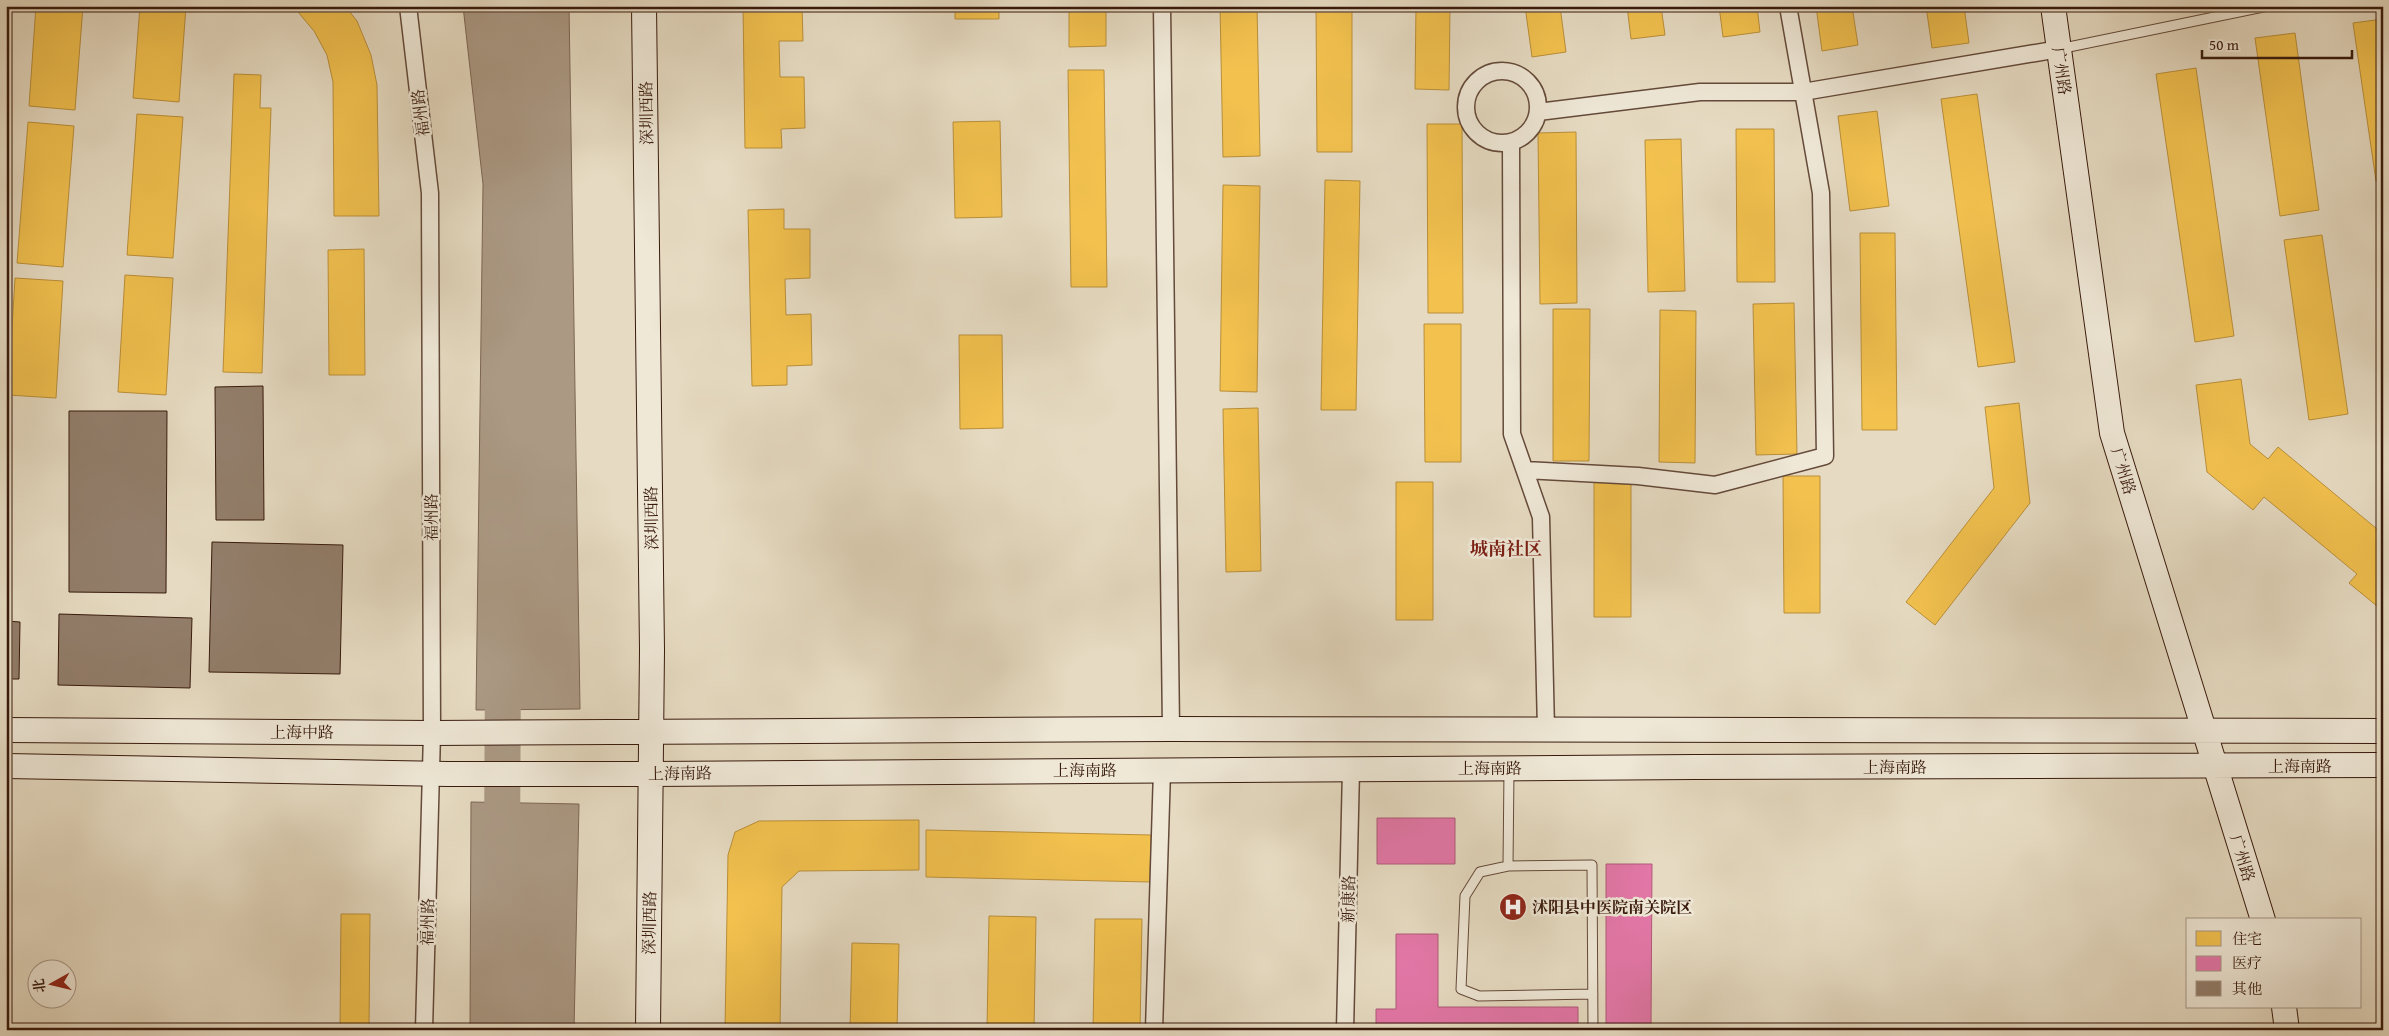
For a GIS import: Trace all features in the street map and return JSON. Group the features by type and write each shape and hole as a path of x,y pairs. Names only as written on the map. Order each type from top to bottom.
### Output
{"main road":[{"name":"深圳西路","path":"644,6 652,732 648,1030"},
{"name":"广州路","path":"2053,6 2112,433 2262,918"},
{"path":"652,732 1171,729 2383,731"},
{"name":"上海中路","path":"6,730 440,733 652,732"},
{"path":"6,766 439,774"},
{"name":"上海南路","path":"439,774 1509,768 2383,766"},
{"path":"2284,1008 2287,1030"}],"street":[{"name":"福州路","path":"408,6 430,193 440,733 424,1030"},
{"path":"1162,6 1171,729"},
{"path":"1525,470 1638,476 1715,484 1825,456 1821,193 1788,6"},
{"path":"1538,112 1700,92 1803,92 2059,49"},
{"path":"1502,70 1514,73 1525,79 1533,88 1538,100 1538,112 1529,132 1511,142 1498,143 1487,140 1476,133 1469,123 1466,111 1467,99 1472,87 1480,78 1490,72 1502,70"},
{"path":"1511,142 1512,434 1541,516 1546,730"},
{"name":"新康路","path":"1345,1030 1351,769"},
{"path":"1154,1030 1162,770"}],"lane":[{"path":"2059,49 2268,6"},
{"path":"1508,866 1509,768"},
{"path":"1592,994 1479,996 1461,989 1465,896 1480,872 1508,866 1592,865 1593,1030"}],"shaded area":[{"path":"463,6 569,6 580,709 476,710 483,184"},
{"path":"471,802 579,804 574,1030 470,1030"}],"building: 住宅":[{"path":"36,6 83,6 75,110 29,106"},
{"path":"140,6 186,6 179,102 133,98"},
{"path":"289,6 345,6 357,21 371,55 377,85 379,216 334,216 333,82 327,55 314,31 298,12"},
{"path":"743,6 802,6 803,41 779,41 780,77 804,77 805,128 781,129 782,148 745,148"},
{"path":"955,6 999,6 999,19 955,19"},
{"path":"1069,6 1106,6 1106,46 1069,47"},
{"path":"1220,6 1257,6 1260,156 1223,157"},
{"path":"1316,6 1352,6 1352,152 1317,152"},
{"path":"1416,6 1450,6 1449,90 1415,89"},
{"path":"1525,6 1560,6 1566,52 1532,57"},
{"path":"1627,6 1661,6 1665,35 1631,39"},
{"path":"1719,6 1757,6 1760,32 1723,37"},
{"path":"1816,6 1852,6 1858,45 1822,51"},
{"path":"1926,6 1964,6 1969,43 1932,48"},
{"path":"2383,19 2383,180 2376,181 2353,23"},
{"path":"2295,33 2319,210 2280,216 2255,38"},
{"path":"2196,68 2234,336 2195,342 2156,74"},
{"path":"1068,70 1104,70 1107,287 1071,287"},
{"path":"234,74 261,75 260,108 271,108 262,373 223,372"},
{"path":"1977,94 2015,362 1978,367 1941,99"},
{"path":"1877,111 1889,206 1850,211 1838,116"},
{"path":"137,114 183,117 173,258 127,255"},
{"path":"1000,121 1002,217 955,218 953,122"},
{"path":"28,122 74,126 63,267 17,263"},
{"path":"1427,124 1462,124 1463,313 1428,313"},
{"path":"1736,129 1774,129 1775,282 1737,282"},
{"path":"1576,132 1577,303 1540,304 1538,133"},
{"path":"1681,139 1685,291 1648,292 1645,140"},
{"path":"1325,180 1360,181 1356,410 1321,410"},
{"path":"1223,185 1260,186 1257,392 1220,391"},
{"path":"784,209 784,229 810,229 810,278 785,279 786,315 811,314 812,365 787,366 787,385 752,386 748,210"},
{"path":"1860,233 1895,233 1897,430 1862,430"},
{"path":"2322,235 2348,414 2309,420 2284,240"},
{"path":"364,249 365,375 329,375 328,250"},
{"path":"125,275 173,278 166,395 118,392"},
{"path":"15,278 63,281 56,398 8,395"},
{"path":"1794,303 1797,454 1756,455 1753,304"},
{"path":"1553,309 1590,309 1589,461 1553,461"},
{"path":"1660,310 1696,311 1695,463 1659,462"},
{"path":"1424,324 1461,324 1461,462 1425,462"},
{"path":"959,335 1002,335 1003,428 960,429"},
{"path":"2241,379 2250,444 2268,459 2278,447 2383,534 2383,548 2381,550 2383,552 2383,611 2349,583 2357,574 2264,497 2253,510 2207,472 2196,385"},
{"path":"2019,403 2030,503 1935,625 1906,602 1994,488 1985,407"},
{"path":"1258,408 1261,571 1226,572 1223,409"},
{"path":"1783,476 1820,476 1820,613 1784,613"},
{"path":"1594,480 1631,480 1631,617 1594,617"},
{"path":"1396,482 1433,482 1433,620 1396,620"},
{"path":"919,820 919,870 799,871 782,887 780,1030 725,1030 728,855 735,832 759,821"},
{"path":"926,830 1151,835 1150,882 926,877"},
{"path":"341,914 370,914 369,1030 340,1030"},
{"path":"989,916 1036,917 1034,1030 987,1030"},
{"path":"1095,919 1142,919 1140,1030 1093,1030"},
{"path":"852,943 899,944 897,1030 850,1030"}],"building: 医疗":[{"path":"1377,818 1455,818 1455,864 1377,864"},
{"path":"1606,864 1652,864 1651,1030 1606,1030"},
{"path":"1396,934 1438,934 1438,1007 1578,1007 1578,1030 1376,1030 1376,1009 1396,1009"}],"building: 其他":[{"path":"263,386 264,520 216,520 215,387"},
{"path":"69,411 167,411 166,593 69,592"},
{"path":"212,542 343,545 340,674 209,672"},
{"path":"59,614 192,618 190,688 58,685"},
{"path":"6,621 20,622 19,679 6,679"},
{"path":"2383,1006 2383,1030 2379,1030 2380,1010"}],"waterway":[{"path":"502,853 503,659"}],"place":[{"name":"沭阳县中医院南关院区","path":"1513,907"}],"district":[{"name":"城南社区","path":"1506,548"}]}
